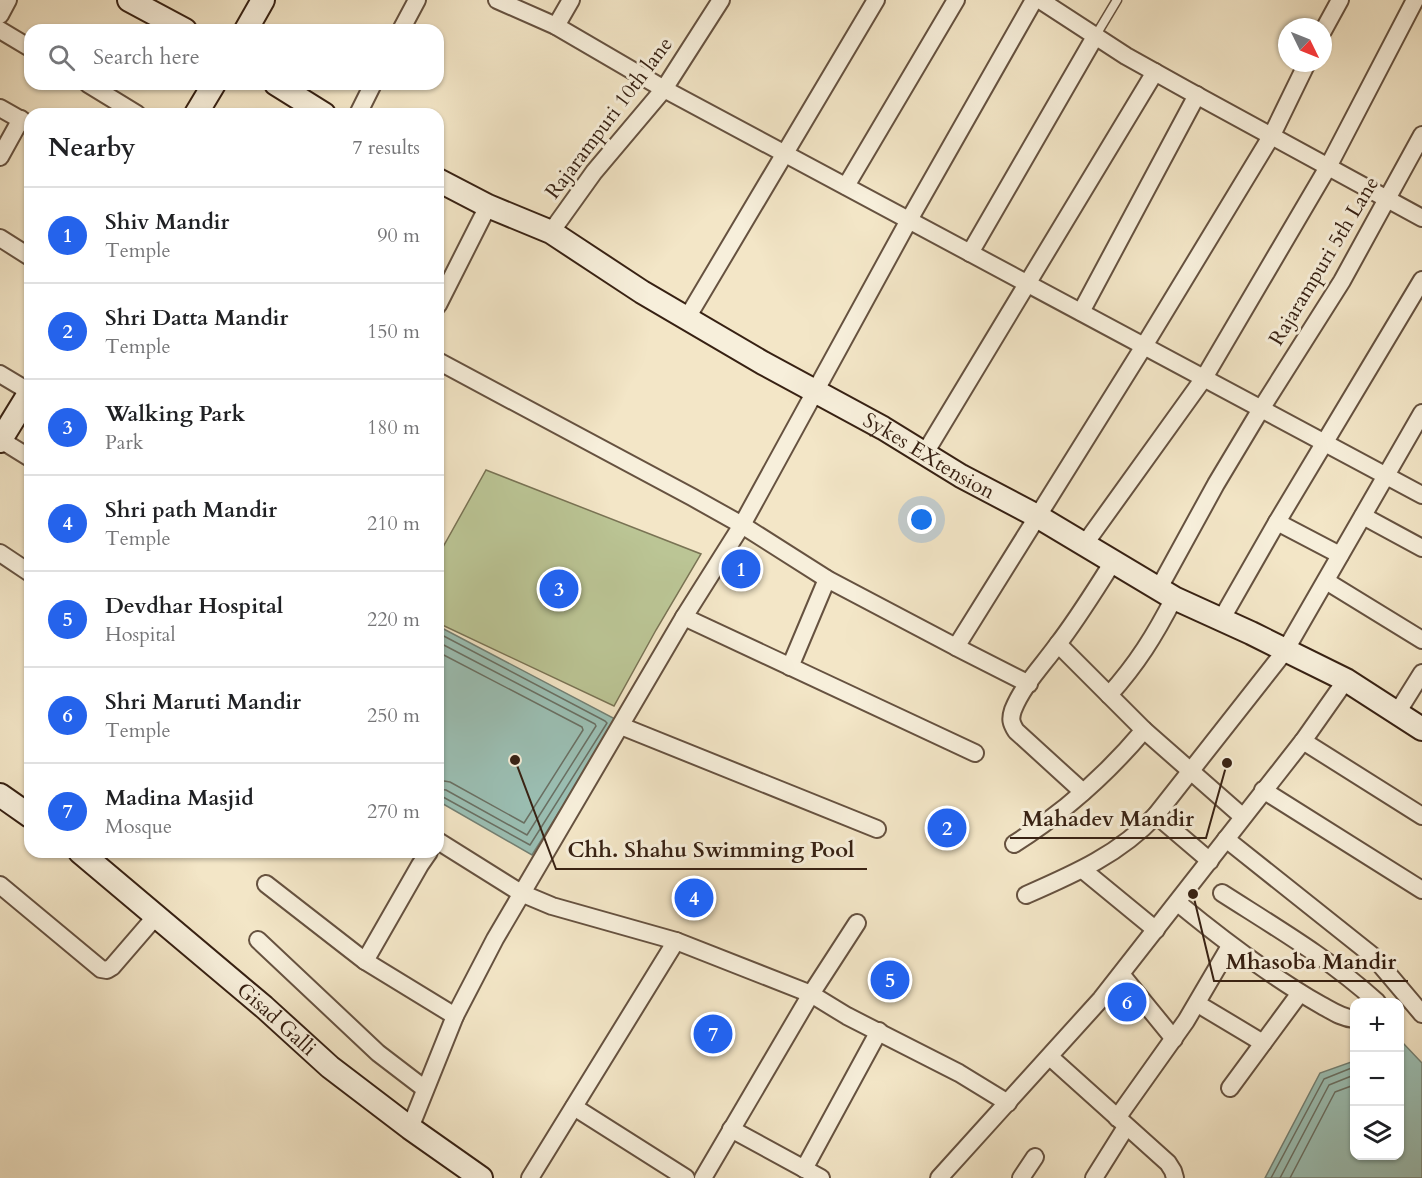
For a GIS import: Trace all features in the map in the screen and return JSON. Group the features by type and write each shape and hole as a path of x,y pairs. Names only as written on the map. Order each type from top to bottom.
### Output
{"street":[{"path":"0,15 8,0"},
{"path":"129,0 174,24"},
{"path":"249,24 263,0"},
{"path":"404,24 417,0"},
{"path":"497,0 556,26 664,89 1422,495"},
{"path":"556,26 571,0"},
{"name":"Rajarampuri 10th lane","path":"551,232 594,172 664,89 721,0"},
{"path":"687,318 876,0"},
{"path":"846,186 956,0"},
{"path":"410,1128 454,1016 521,894 684,617 742,525 909,220 1034,0"},
{"path":"1040,0 1155,72 1422,218"},
{"path":"1330,18 1340,0"},
{"path":"1084,545 1204,378 1328,167 1415,0"},
{"path":"0,30 24,44"},
{"path":"970,253 1096,35"},
{"path":"925,453 1155,72"},
{"path":"956,647 1144,346 1272,135 1303,72"},
{"path":"98,90 127,108"},
{"path":"200,108 210,90"},
{"path":"286,90 314,108"},
{"path":"361,108 370,90"},
{"path":"1081,312 1197,95"},
{"path":"0,108 24,121"},
{"path":"0,157 24,123"},
{"name":"Rajarampuri 5th Lane","path":"1109,695 1142,656 1155,636 1167,593 1216,484 1342,281 1422,135"},
{"name":"Sykes EXtension","path":"444,183 488,206 551,232 633,286 925,453 961,476 1037,516 1167,593 1346,680 1422,729"},
{"path":"444,293 488,206"},
{"path":"0,238 24,253"},
{"path":"1221,620 1324,442 1422,280"},
{"path":"444,364 742,525 827,579 1029,684"},
{"path":"0,374 24,388"},
{"path":"24,402 0,441 24,455"},
{"path":"1026,895 1083,870 1116,850 1144,828 1156,815 1285,651 1422,413"},
{"path":"1363,516 1422,548"},
{"path":"1277,522 1340,555"},
{"path":"0,553 24,569"},
{"path":"1083,792 1016,731 1011,723 1014,708 1040,666 1058,644 1113,562"},
{"path":"790,666 827,579"},
{"path":"1326,581 1422,640"},
{"path":"684,617 975,753"},
{"path":"1058,644 1144,730 1243,817"},
{"path":"1397,713 1422,673"},
{"path":"939,1178 1050,1057 1121,974 1303,741 1346,680"},
{"path":"621,726 877,829"},
{"path":"1014,844 1044,825 1083,792 1128,749 1144,730"},
{"path":"1303,741 1422,816"},
{"path":"1263,790 1422,890"},
{"path":"1,799 24,812"},
{"path":"1156,815 1210,861"},
{"path":"1226,839 1372,956 1422,1014"},
{"path":"444,845 521,894 552,906 676,941 811,994 959,1073 1008,1103"},
{"name":"Gisad Galli","path":"87,858 264,1007 330,1067 481,1178"},
{"path":"365,962 425,858"},
{"path":"1083,870 1156,930"},
{"path":"266,884 365,962 454,1016"},
{"path":"0,885 101,969 107,970 112,967 156,916"},
{"path":"1222,893 1327,961 1373,998"},
{"path":"1178,903 1230,946 1300,993 1344,1018 1350,1019"},
{"path":"703,1178 811,994 857,923"},
{"path":"258,940 378,1053 425,1089"},
{"path":"530,1178 676,941"},
{"path":"1094,1178 1121,1122 1197,1004 1230,946"},
{"path":"1121,974 1174,1039"},
{"path":"1389,998 1400,990"},
{"path":"1230,1088 1300,993"},
{"path":"1197,1004 1263,1043"},
{"path":"804,1169 879,1032"},
{"path":"1050,1057 1168,1163 1175,1178"},
{"path":"574,1107 686,1178"},
{"path":"731,1129 821,1178"},
{"path":"1021,1178 1035,1157"}],"lane":[{"path":"1096,35 1117,0"}],"green space":[{"path":"486,470 701,554 614,706 444,626 444,545"}],"water":[{"path":"444,629 617,720 532,855 444,804"},
{"path":"1404,1044 1422,1063 1422,1178 1265,1178 1320,1073 1350,1062 1350,1160 1404,1160"}],"place":[{"name":"Shiv Mandir","path":"741,569"},
{"name":"Walking Park","path":"559,589"},
{"name":"Chh. Shahu Swimming Pool","path":"515,760"},
{"name":"Mahadev Mandir","path":"1227,763"},
{"name":"Shri Datta Mandir","path":"947,828"},
{"name":"Mhasoba Mandir","path":"1193,894"},
{"name":"Shri path Mandir","path":"694,898"},
{"name":"Devdhar Hospital","path":"890,980"},
{"name":"Shri Maruti Mandir","path":"1127,1002"},
{"name":"Madina Masjid","path":"713,1034"}]}
